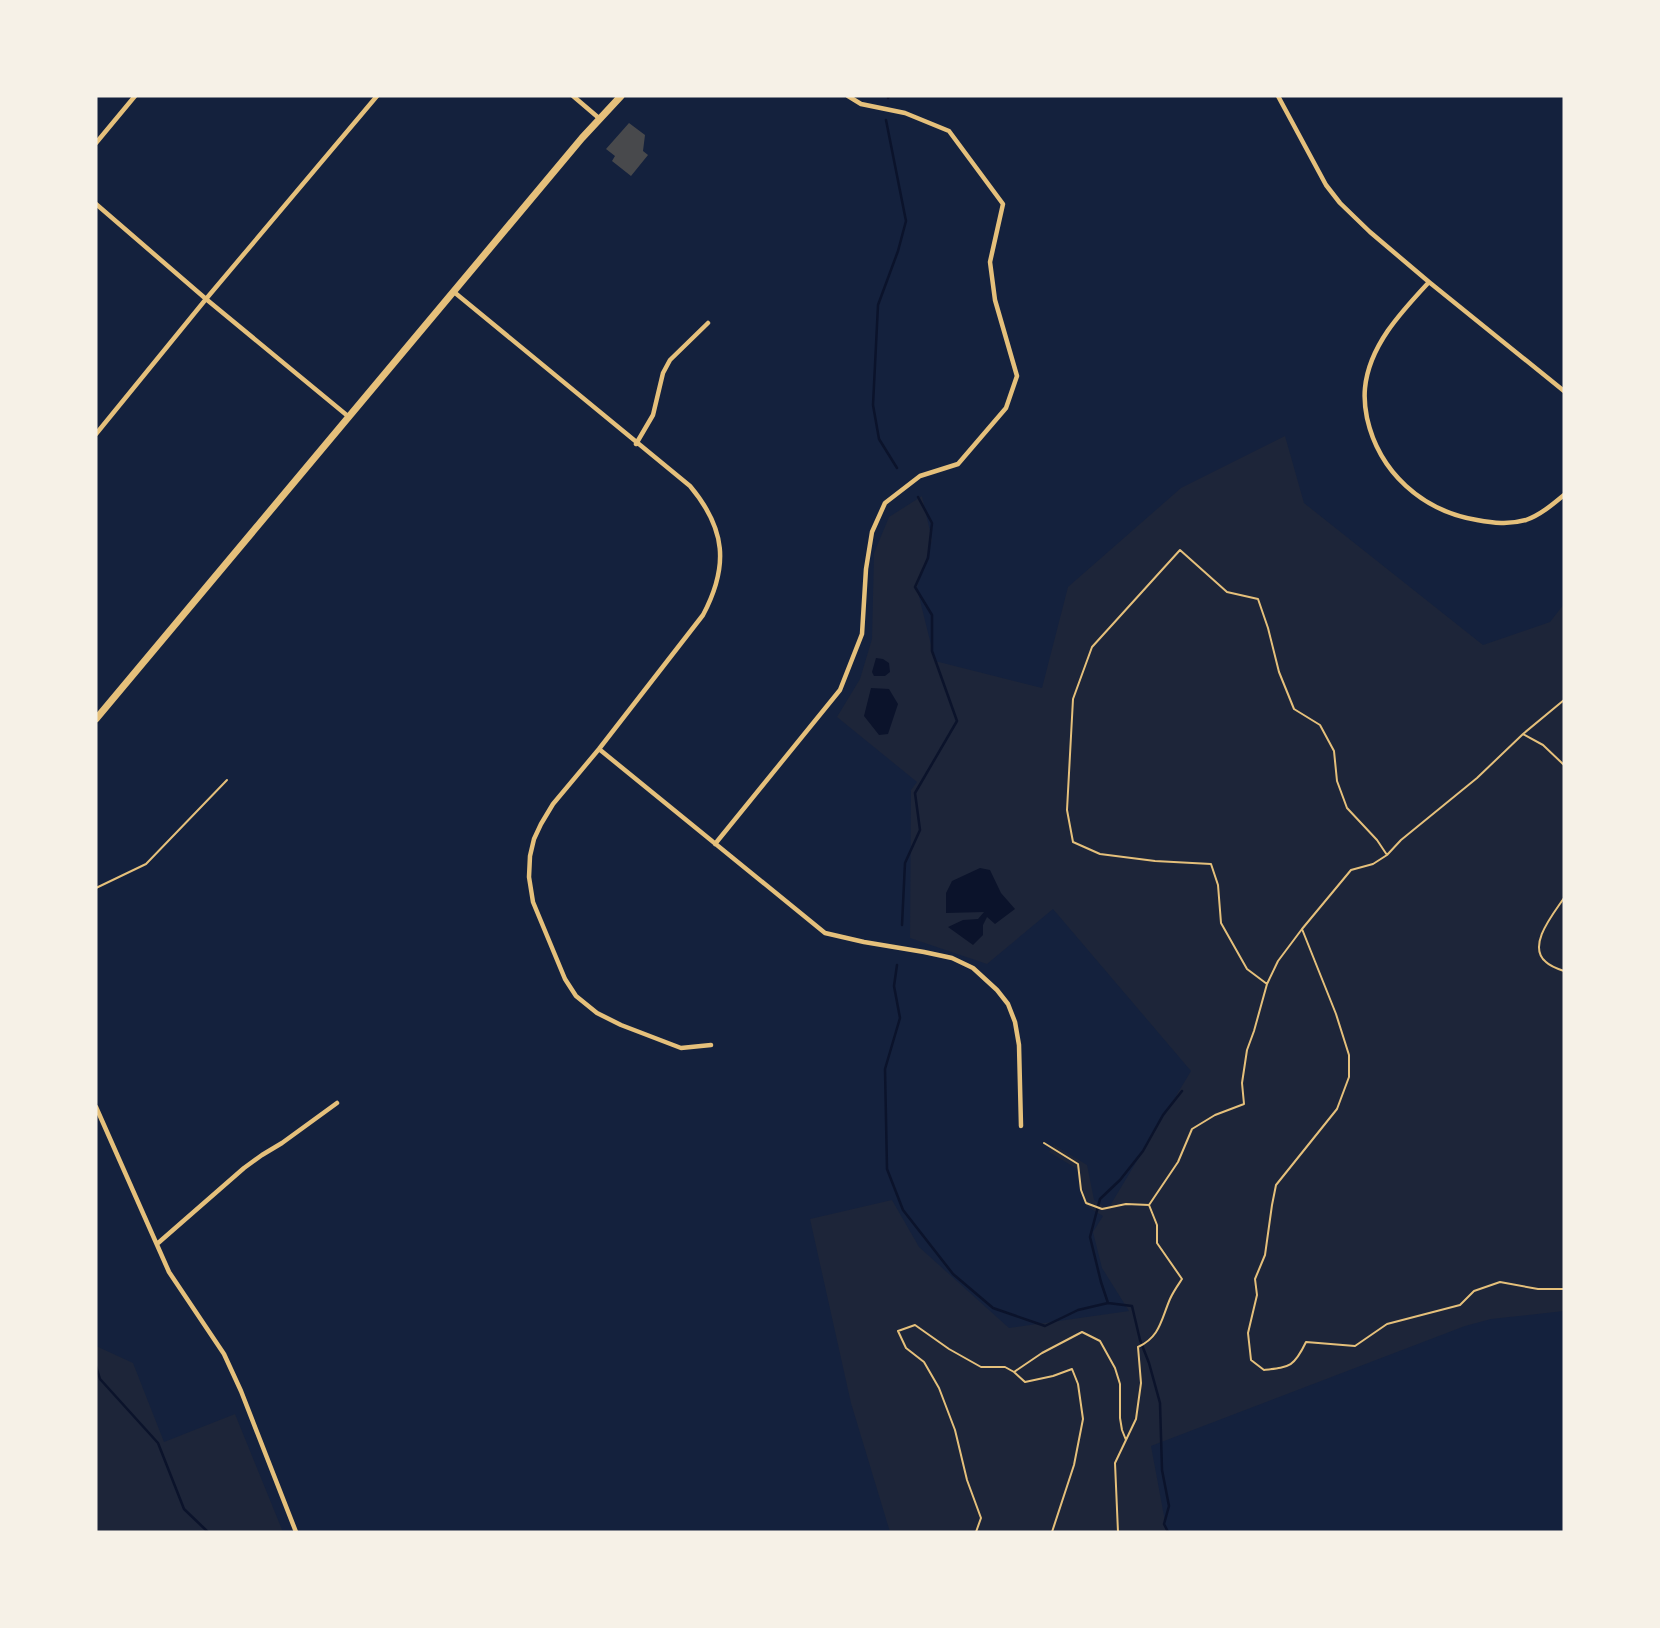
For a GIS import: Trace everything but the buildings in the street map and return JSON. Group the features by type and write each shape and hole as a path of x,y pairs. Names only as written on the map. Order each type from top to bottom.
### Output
{"main road":[{"path":"96,719 582,138 621,96"}],"street":[{"path":"96,143 135,96"},
{"path":"96,434 206,299 378,96"},
{"path":"574,96 600,119"},
{"path":"715,844 840,690 862,634 866,569 872,532 885,503 920,476 958,464 1006,408 1017,376 994,300 990,262 1003,204 949,131 905,113 862,104 848,96"},
{"path":"1278,96 1326,185 1340,203 1370,232 1429,282 1564,391"},
{"path":"96,204 206,299 349,417"},
{"path":"1429,282 1403,309 1382,339 1369,368 1365,387 1365,406 1371,436 1384,462 1405,485 1429,504 1461,518 1494,523 1526,520 1544,512 1564,495"},
{"path":"454,292 636,444 690,486 702,501 713,520 720,545 721,558 711,600 703,615 599,750 553,804 534,839 530,856 529,877 533,902 565,979 576,996 597,1013 621,1025 681,1048 711,1045"},
{"path":"636,444 653,414 664,373 674,353 708,323"},
{"path":"599,750 825,932 864,942 952,958 973,968 997,990 1008,1004 1015,1022 1019,1045 1021,1126"},
{"path":"157,1244 244,1168 337,1103"},
{"path":"96,1107 169,1272 224,1354 241,1391 296,1532"}],"lane":[{"path":"96,888 146,864 227,780"}],"path":[{"path":"1267,984 1247,969 1221,923 1218,885 1211,864 1155,862 1100,854 1072,842 1067,810 1073,699 1092,647 1180,550 1227,592 1258,599 1268,628 1279,672 1294,709 1320,725 1334,751 1337,781 1348,808 1377,840 1387,855"},
{"path":"1149,1204 1178,1162 1192,1129 1215,1116 1244,1104 1242,1083 1247,1050 1267,984 1278,960 1302,929 1351,870 1373,864 1387,855 1401,840 1477,778 1523,734 1564,700"},
{"path":"1523,734 1543,745 1564,765"},
{"path":"1564,898 1540,935 1538,951 1545,962 1564,971"},
{"path":"1302,929 1336,1014 1349,1055 1349,1077 1336,1109 1276,1185 1265,1255 1256,1279 1257,1295 1248,1333 1251,1360 1264,1370 1288,1367 1299,1356 1306,1342 1334,1346 1355,1346 1387,1324 1460,1305 1474,1292 1500,1282 1538,1289 1564,1289"},
{"path":"1044,1143 1078,1164 1081,1190 1086,1203 1102,1209 1126,1204 1149,1204"},
{"path":"1118,1532 1115,1463 1136,1418 1141,1383 1138,1347 1148,1343 1162,1324 1170,1299 1182,1279 1157,1243 1157,1225 1149,1204"},
{"path":"976,1532 980,1518 967,1480 954,1430 942,1397 924,1362 906,1348 898,1331 915,1325 949,1349 981,1367 1005,1367 1025,1382 1053,1376 1072,1369 1078,1384 1083,1419 1074,1465 1052,1532"},
{"path":"1014,1372 1042,1353 1082,1332 1100,1341 1115,1368 1120,1384 1120,1418 1126,1440"}],"shaded area":[{"path":"1285,436 1304,503 1483,645 1550,622 1564,604 1564,1311 1491,1319 1465,1326 1151,1446 1167,1532 890,1532 851,1403 810,1219 892,1200 919,1247 1009,1328 1129,1311 1102,1268 1093,1232 1103,1216 1086,1206 1079,1170 1049,1152 1054,1145 1087,1165 1094,1200 1108,1209 1191,1071 1053,909 987,964 910,938 911,790 917,782 837,717 860,679 872,639 874,553 889,517 922,496 932,540 917,588 935,661 1042,688 1068,587 1181,488"},
{"path":"876,658 883,659 889,663 890,672 885,676 874,676 872,672"},
{"path":"871,688 889,689 898,704 888,734 879,735 864,716"},
{"path":"980,868 990,870 1001,893 1015,909 995,924 987,917 983,925 983,935 973,945 948,927 963,920 978,919 984,912 946,913 946,893 952,881"},
{"path":"96,1346 133,1363 164,1442 235,1414 283,1532 96,1532"}],"waterway":[{"path":"886,120 906,221 898,251 878,305 873,405 879,439 897,468"},
{"path":"902,925 905,863 920,830 915,793 957,721 932,651 932,615 915,587 928,558 932,523 918,497"},
{"path":"897,965 894,986 900,1018 885,1069 887,1169 903,1210 953,1274 993,1308 1045,1326 1078,1310 1108,1303"},
{"path":"1168,1532 1164,1524 1169,1506 1162,1470 1160,1403 1149,1363 1140,1340 1132,1306 1108,1303 1090,1237 1100,1199 1120,1180 1143,1151 1163,1115 1182,1091"},
{"path":"96,1366 100,1379 158,1443 184,1509 208,1532"}]}
